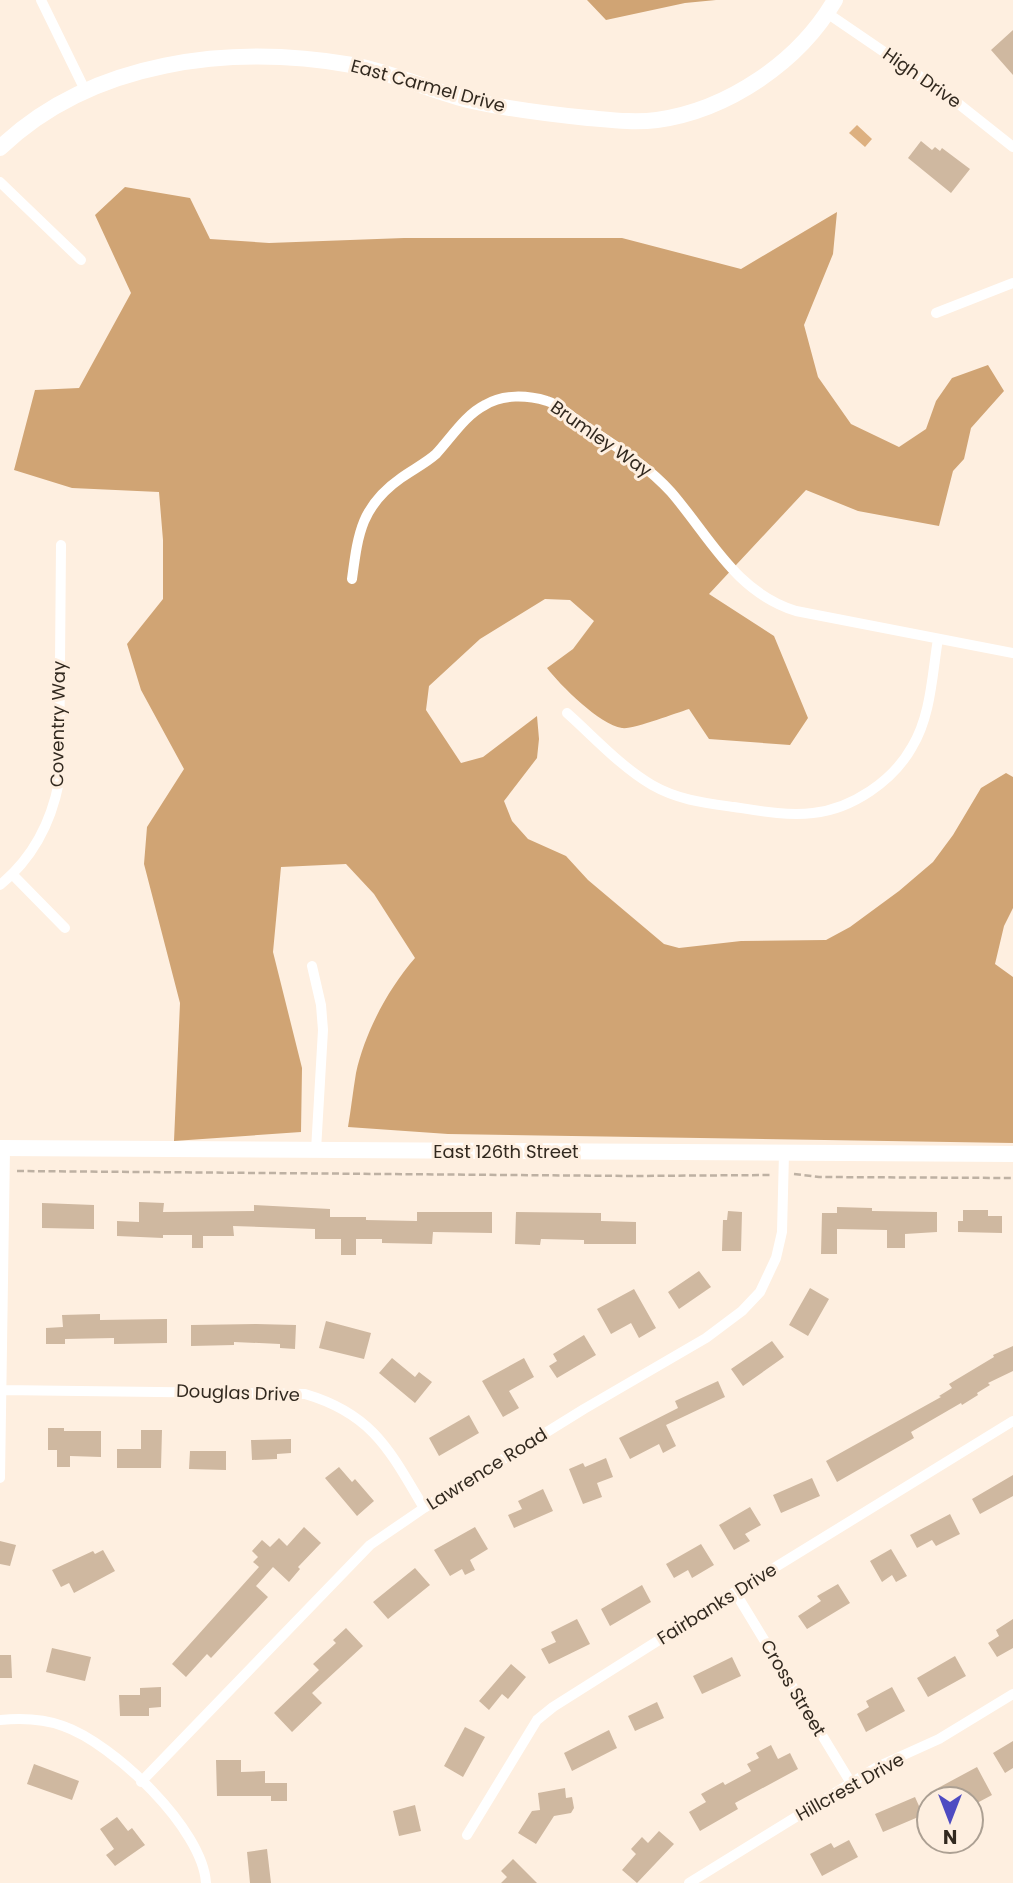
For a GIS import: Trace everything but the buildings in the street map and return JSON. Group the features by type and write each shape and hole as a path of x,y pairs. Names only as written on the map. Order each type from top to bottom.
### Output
{"street":[{"path":"41,0 86,92"},
{"name":"East Carmel Drive","path":"0,148 37,118 104,83 183,62 277,57 354,65 469,100 544,114 622,121 657,120 696,110 738,92 767,74 800,48 831,7"},
{"name":"High Drive","path":"831,7 1013,147"},
{"path":"0,182 81,260"},
{"path":"936,313 1013,283"},
{"name":"Brumley Way","path":"352,579 358,534 374,502 398,480 433,456 485,404 523,395 550,402 640,463 670,491 724,562 758,593 780,606 1013,653"},
{"name":"Coventry Way","path":"0,885 24,860 47,827 59,782 61,544"},
{"path":"567,713 634,772 669,793 691,801 769,812 815,813 849,803 884,781 911,749 924,723 938,639"},
{"path":"12,874 65,929"},
{"path":"312,966 321,1004 323,1030 316,1150"},
{"path":"0,1478 5,1171 2,1148"},
{"name":"East 126th Street","path":"2,1148 1013,1154"},
{"name":"Lawrence Road","path":"141,1782 370,1545 424,1508 584,1409 706,1338 742,1311 760,1292 776,1258 782,1232 784,1153"},
{"name":"Douglas Drive","path":"1,1390 305,1394 329,1401 364,1422 393,1458 424,1508"},
{"name":"Fairbanks Drive","path":"467,1835 537,1720 553,1707 1013,1422"},
{"name":"Cross Street","path":"735,1592 851,1783"},
{"name":"Hillcrest Drive","path":"689,1883 851,1783 895,1758 939,1739 1013,1694"},
{"path":"0,1720 40,1720 64,1726 90,1739 114,1756 168,1808 192,1839 206,1883"}],"path":[{"path":"5,1171 631,1176 784,1174 819,1177 1013,1178"}],"shaded area":[{"path":"587,0 716,0 685,3 606,20"},
{"path":"857,125 872,139 865,147 849,133"},
{"path":"125,187 190,198 210,239 269,243 404,238 622,238 741,269 837,212 833,254 804,325 818,377 851,424 899,447 926,429 936,401 952,378 988,365 1004,391 971,428 964,459 953,471 939,526 858,511 806,490 709,594 774,636 808,718 790,745 709,739 689,709 627,728 603,720 571,694 547,668 573,649 594,621 570,600 545,599 480,639 429,686 426,710 461,763 483,757 537,716 537,758 504,801 512,821 528,839 566,856 588,880 664,944 679,948 741,941 826,940 850,927 933,862 981,788 1006,773 1013,777 1013,908 1004,926 995,964 1013,977 1013,1143 448,1134 348,1127 356,1073 365,1042 387,997 415,958 374,894 346,864 281,867 273,952 302,1068 301,1132 174,1141 180,1003 144,864 147,827 184,769 141,690 127,644 163,599 163,540 159,492 72,488 14,470 35,390 79,388 131,293 95,215"}]}
